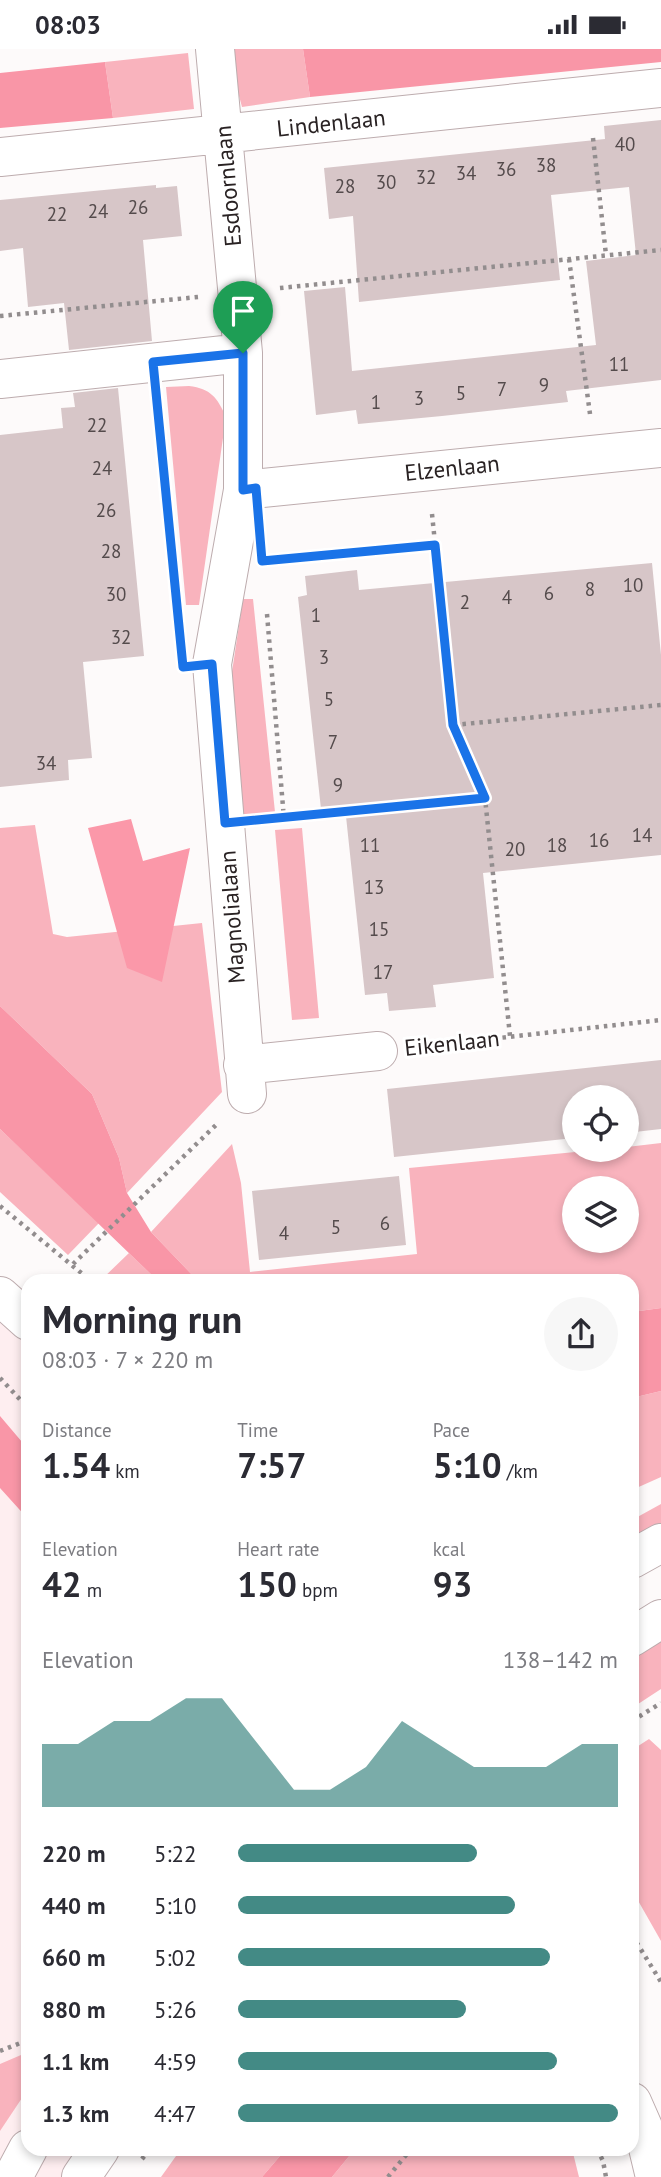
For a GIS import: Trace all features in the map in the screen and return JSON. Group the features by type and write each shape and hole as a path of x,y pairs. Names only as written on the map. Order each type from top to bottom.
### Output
{"street":[{"name":"Esdoornlaan","path":"215,49 243,353 243,490"},
{"name":"Lindenlaan","path":"0,157 661,88"},
{"path":"0,379 243,353"},
{"name":"Elzenlaan","path":"243,490 661,448"},
{"name":"Magnolialaan","path":"243,490 212,664 245,1080"},
{"name":"Eikenlaan","path":"245,1080 378,1051"},
{"path":"0,1296 21,1315"},
{"path":"639,1555 661,1543"},
{"path":"639,1633 661,1619"},
{"path":"639,2118 655,2177"},
{"path":"13,2177 24,2156"},
{"path":"80,2177 95,2156"}],"path":[{"path":"588,95 606,255"},
{"path":"0,316 661,250"},
{"path":"569,259 595,454"},
{"path":"153,362 177,611"},
{"path":"428,471 453,725 485,798 510,1036"},
{"path":"262,561 435,545"},
{"path":"266,601 284,819"},
{"path":"453,725 661,705"},
{"path":"225,823 485,798"},
{"name":"Eikenlaan","path":"378,1051 661,1020"},
{"path":"74,1264 148,1190 245,1080"},
{"path":"0,1206 84,1274"},
{"path":"0,1378 21,1400"},
{"path":"639,1717 661,1703"},
{"path":"639,1946 661,1982"},
{"path":"0,2051 21,2043"},
{"path":"388,2177 405,2156"},
{"path":"600,2156 606,2177"}],"shaded area":[{"path":"234,49 303,49 310,97 242,107 235,81"},
{"path":"303,49 661,49 661,62 310,97"},
{"path":"188,53 194,109 113,118 105,62"},
{"path":"105,62 113,118 0,128 0,73"},
{"path":"189,386 203,389 212,395 226,417 199,605 186,605 166,387"},
{"path":"243,599 253,599 275,812 240,815 230,685"},
{"path":"131,819 143,861 190,848 162,982 127,968 88,828"},
{"path":"35,825 53,934 67,937 202,923 222,1092 127,1193 119,1158 92,1094 0,1006 0,828"},
{"path":"302,828 319,1018 292,1020 275,830"},
{"path":"0,1006 92,1094 119,1158 127,1193 151,1232 191,1274 151,1274 0,1129"},
{"path":"0,1129 99,1223 68,1255 0,1192"},
{"path":"661,1143 661,1308 639,1311 639,1274 191,1274 151,1232 232,1144 241,1183 250,1272 417,1254 409,1168 562,1153 562,1162 639,1162 639,1146"},
{"path":"129,1253 151,1274 107,1274"},
{"path":"661,1308 661,1391 639,1396 639,1311"},
{"path":"0,1309 21,1328 21,2156 77,2156 63,2177 0,2177"},
{"path":"661,1391 661,1477 639,1487 639,1396"},
{"path":"0,1416 21,1441 21,1511 0,1488"},
{"path":"661,1504 661,1525 639,1539 639,1516"},
{"path":"661,1635 661,1689 639,1703 639,1649"},
{"path":"649,1739 661,1750 661,1941 639,1902 639,1745"},
{"path":"21,2055 21,2100 0,2131 0,2064"},
{"path":"176,2156 280,2156 262,2177 161,2177"},
{"path":"280,2156 349,2156 332,2177 262,2177"},
{"path":"349,2156 574,2156 579,2177 332,2177"}],"building":[{"path":"661,120 661,380 566,391 568,402 442,416 358,424 356,410 316,415 304,291 345,287 352,371 596,345 586,261 636,255 629,187 551,195 560,280 359,302 353,216 329,219 324,168 605,139 604,126"},
{"path":"156,185 156,188 177,186 182,236 143,240 152,341 69,350 64,303 28,307 23,248 0,251 0,200"},
{"path":"118,388 144,656 83,662 92,758 68,760 69,780 0,787 0,435 63,428 61,408 75,407 73,393"},
{"path":"652,563 661,655 661,855 483,873 494,978 433,985 436,1007 389,1011 387,993 365,995 345,807 321,809 298,597 307,595 305,576 357,570 359,590"},
{"path":"661,1060 661,1129 639,1132 639,1085 562,1085 562,1139 394,1157 387,1089"},
{"path":"399,1176 406,1245 259,1260 252,1191"}],"route":[{"path":"243,353 243,490 256,488 262,561 435,545 453,725 485,798 225,823 212,664 183,667 153,362 243,353"}]}
